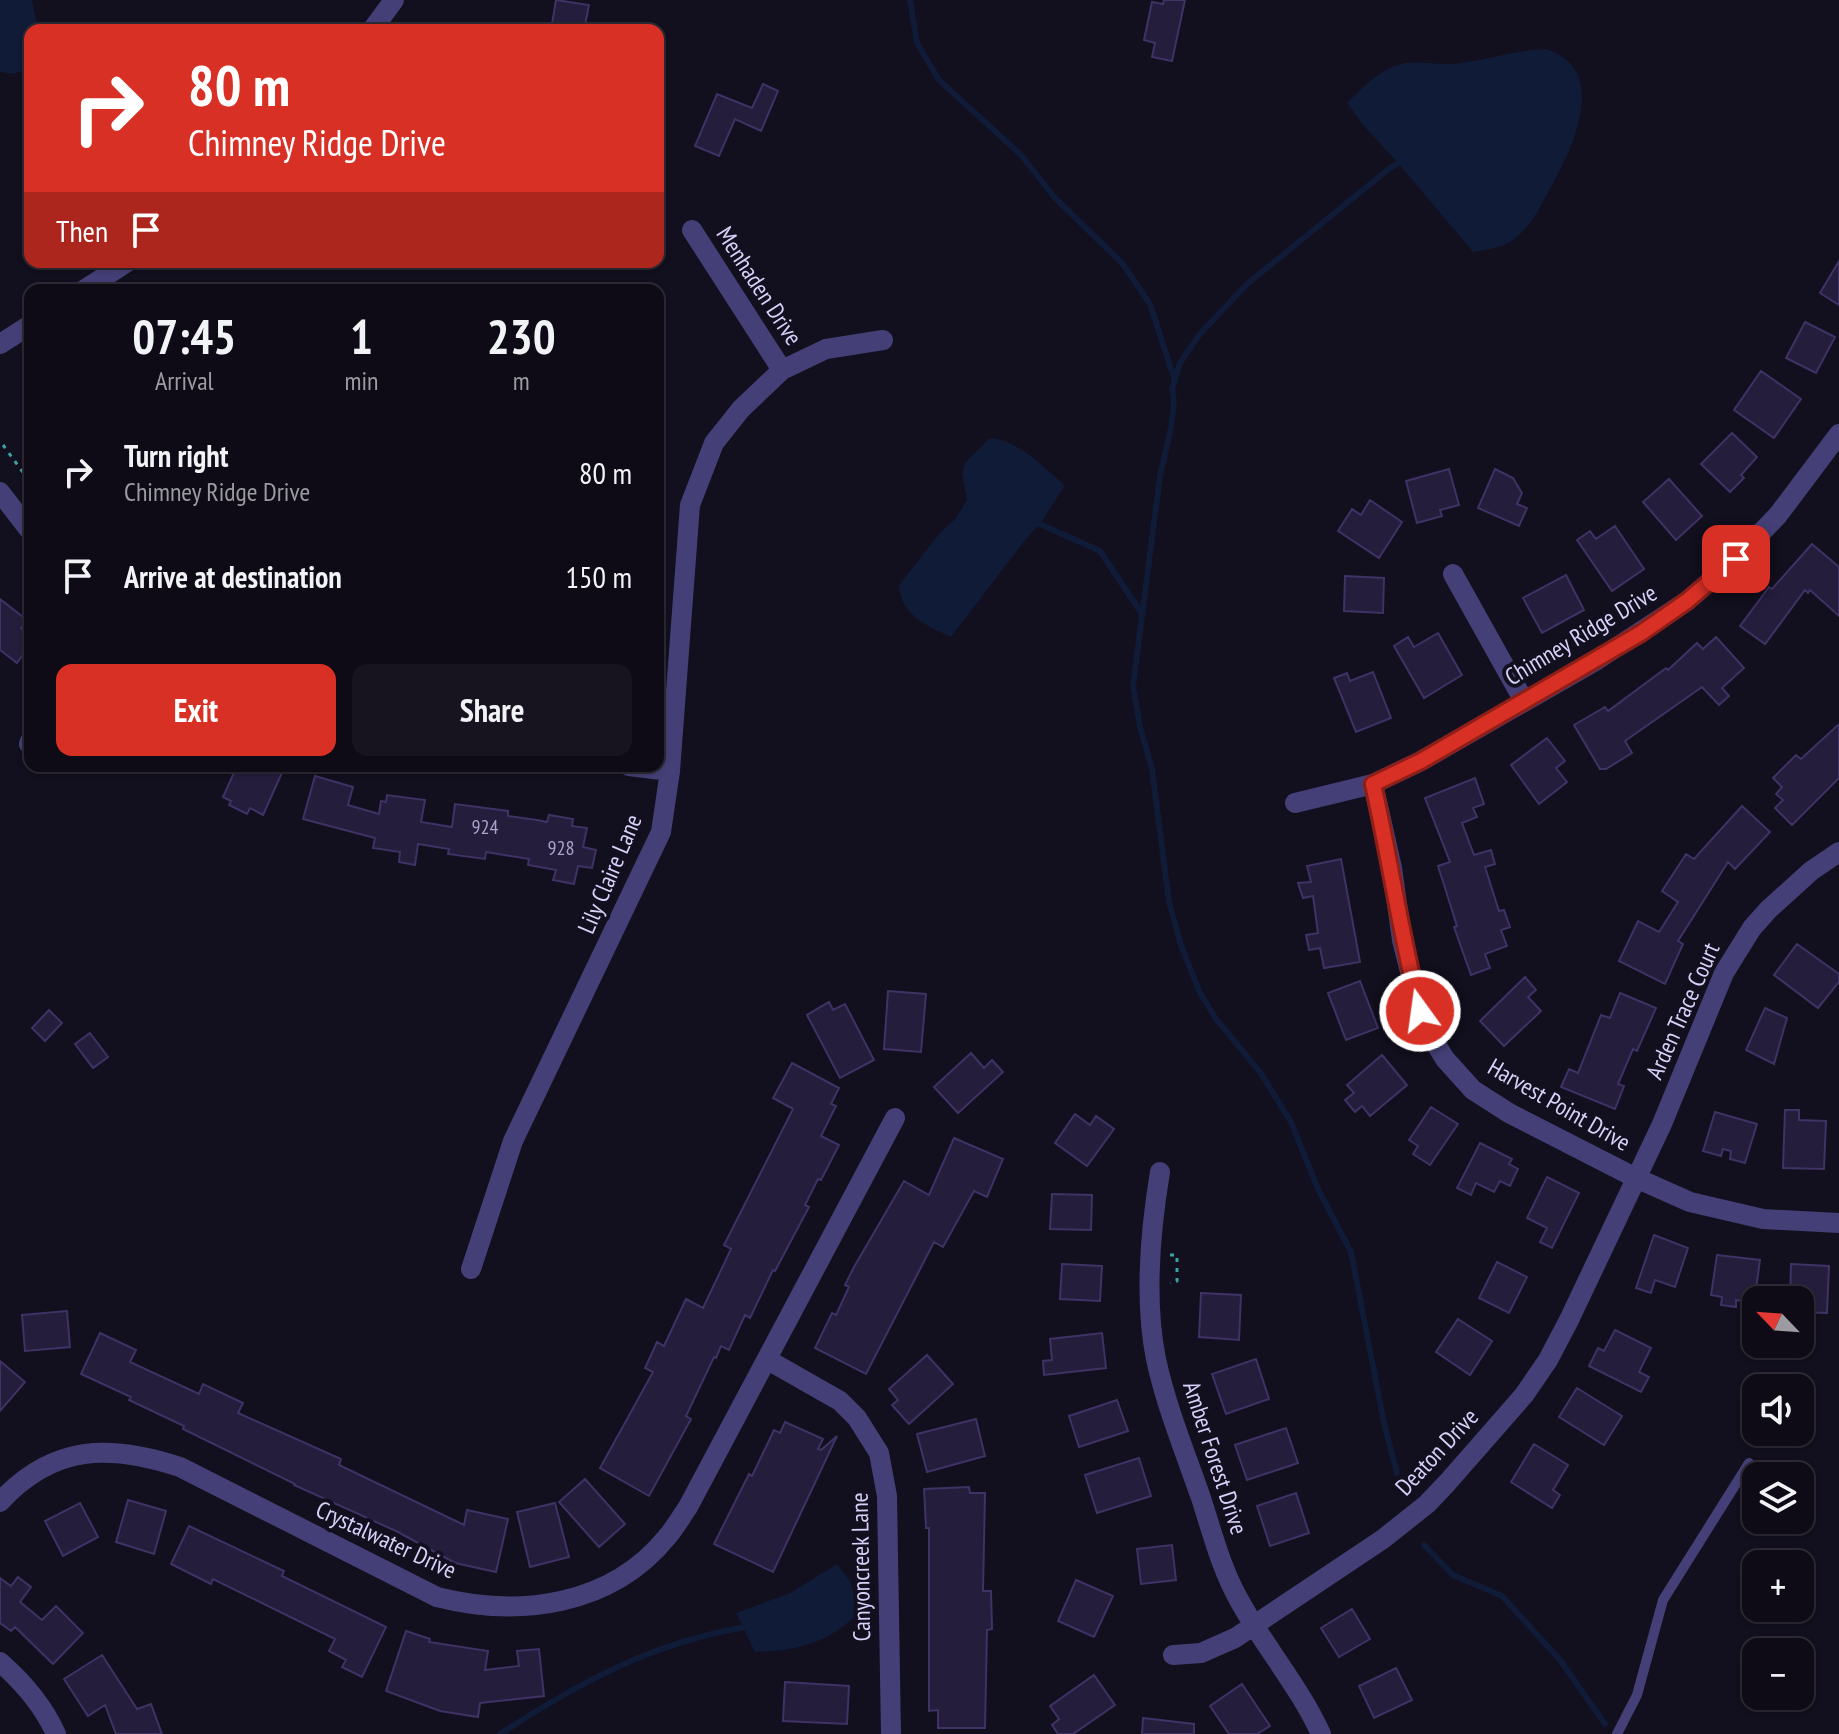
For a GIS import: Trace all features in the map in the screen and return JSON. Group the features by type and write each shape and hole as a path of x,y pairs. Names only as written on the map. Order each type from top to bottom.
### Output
{"street":[{"path":"376,24 394,0"},
{"name":"Menhaden Drive","path":"692,230 782,370"},
{"path":"93,284 118,268"},
{"path":"0,344 24,329"},
{"name":"Lily Claire Lane","path":"471,1269 513,1141 661,832 670,771 690,505 714,443 741,409 782,370 826,349 883,340"},
{"name":"Chimney Ridge Drive","path":"1295,803 1373,784 1421,761 1597,660 1687,601 1736,559 1778,515 1839,434"},
{"path":"0,492 24,523"},
{"path":"1453,574 1524,701"},
{"path":"664,770 670,771"},
{"name":"Harvest Point Drive","path":"1373,784 1392,868 1402,940 1420,1011 1445,1059 1473,1090 1509,1113 1690,1202 1763,1219 1839,1223"},
{"name":"Arden Trace Court","path":"1636,1178 1662,1124 1713,997 1740,947 1768,910 1811,871 1839,852"},
{"name":"Crystalwater Drive","path":"0,1502 57,1459 98,1452 149,1457 180,1467 437,1597 488,1607 533,1607 581,1596 631,1569 667,1538 688,1507 895,1118"},
{"name":"Amber Forest Drive","path":"1160,1172 1151,1224 1152,1326 1156,1359 1169,1407 1224,1567 1238,1598 1321,1734"},
{"name":"Deaton Drive","path":"1173,1655 1201,1653 1255,1626 1403,1524 1447,1483 1506,1417 1548,1360 1636,1178"},
{"name":"Canyoncreek Lane","path":"768,1360 840,1401 857,1418 879,1453 887,1496 891,1734"},
{"path":"0,1662 40,1703 56,1734"}],"lane":[{"path":"1617,1734 1637,1695 1663,1600 1742,1474"}],"path":[{"path":"3,445 24,474"}],"water":[{"path":"0,0 32,0 37,24 24,24 24,71 13,74 0,72"},
{"path":"1545,49 1565,58 1577,72 1582,90 1577,130 1561,169 1525,229 1504,245 1473,252 1347,103 1372,79 1397,65 1458,63"},
{"path":"990,438 1020,449 1064,487 1040,524 951,637 924,624 910,612 904,604 899,585 939,534 956,518 967,500 962,473 965,463"},
{"path":"837,1564 850,1581 860,1612 836,1631 812,1643 755,1652 736,1613 790,1593"}],"building":[{"path":"556,0 589,5 585,24 552,24"},
{"path":"1164,0 1185,0 1172,61 1152,57 1155,43 1144,40 1152,2 1163,4"},
{"path":"763,84 778,91 761,131 735,119 719,156 695,146 717,94 752,108"},
{"path":"1839,261 1839,305 1820,293"},
{"path":"1805,322 1835,337 1816,373 1786,358"},
{"path":"1761,371 1801,399 1774,438 1734,410"},
{"path":"1732,433 1757,457 1741,475 1744,478 1730,492 1701,464"},
{"path":"1449,469 1459,505 1440,510 1442,516 1417,523 1406,481"},
{"path":"1495,469 1513,478 1522,493 1517,504 1527,508 1519,526 1478,508"},
{"path":"1669,479 1702,516 1676,540 1643,502"},
{"path":"1370,500 1402,522 1379,558 1338,531 1352,509 1361,515"},
{"path":"1615,526 1644,569 1612,591 1577,540 1590,531 1596,539"},
{"path":"1812,544 1839,567 1839,616 1810,590 1808,593 1805,590 1765,644 1740,626 1769,587 1772,589"},
{"path":"1566,575 1584,610 1542,633 1523,598"},
{"path":"1345,576 1384,578 1383,613 1344,611"},
{"path":"0,599 24,618 21,628 24,630 24,653 17,663 0,650"},
{"path":"1438,633 1462,675 1424,698 1394,646 1408,637 1414,647"},
{"path":"1716,637 1744,668 1722,688 1729,696 1719,705 1702,687 1625,741 1632,753 1606,769 1600,769 1574,725 1605,707 1608,711 1666,668 1668,670 1697,643 1703,649"},
{"path":"1373,672 1391,718 1356,732 1334,678 1347,673 1350,681"},
{"path":"1839,724 1839,778 1792,825 1775,808 1783,800 1776,794 1782,787 1773,778 1796,755 1801,759"},
{"path":"1547,738 1565,761 1556,768 1567,782 1539,804 1511,765"},
{"path":"234,772 282,772 263,815 250,808 247,814 229,805 231,801 223,797"},
{"path":"315,776 353,787 348,805 379,814 381,801 386,802 387,795 425,800 421,822 452,827 455,804 508,811 508,816 547,822 549,815 573,819 572,826 587,828 583,847 596,850 592,868 578,866 574,884 553,880 556,870 528,865 529,859 486,852 485,859 448,854 449,849 418,844 415,865 399,862 400,852 373,848 375,838 303,819"},
{"path":"1475,778 1484,804 1473,808 1477,817 1462,823 1474,855 1491,850 1495,864 1485,867 1499,911 1504,910 1510,927 1501,930 1507,946 1485,954 1490,968 1471,975 1438,866 1450,862 1425,798"},
{"path":"1742,806 1770,832 1735,869 1728,862 1678,941 1683,944 1665,984 1619,961 1638,921 1659,932 1678,902 1662,891 1686,854 1694,859"},
{"path":"1341,859 1360,962 1324,968 1320,948 1309,950 1306,935 1318,933 1313,896 1303,898 1298,883 1311,882 1307,866"},
{"path":"1797,944 1839,974 1839,982 1818,1008 1774,975"},
{"path":"1525,977 1536,990 1528,997 1541,1011 1504,1046 1480,1021"},
{"path":"1360,981 1378,1028 1346,1040 1328,993"},
{"path":"888,991 926,994 921,1052 884,1049"},
{"path":"1620,993 1656,1008 1618,1084 1624,1086 1615,1109 1561,1087 1569,1069 1578,1073 1601,1015 1610,1018"},
{"path":"829,1002 833,1010 845,1004 874,1060 840,1078 807,1015"},
{"path":"1765,1008 1787,1018 1774,1064 1746,1050"},
{"path":"49,1010 62,1023 45,1041 32,1028"},
{"path":"90,1033 108,1057 93,1068 75,1044"},
{"path":"971,1053 984,1068 992,1060 1003,1072 958,1113 934,1087"},
{"path":"1382,1055 1407,1085 1370,1116 1362,1106 1355,1112 1345,1100 1354,1093 1347,1085"},
{"path":"792,1063 839,1088 831,1104 836,1106 821,1136 839,1145 821,1180 818,1179 805,1205 809,1207 750,1318 745,1315 729,1350 721,1346 714,1357 686,1416 691,1419 649,1496 600,1468 653,1372 645,1368 657,1342 664,1346 686,1299 703,1308 731,1249 724,1245 793,1109 773,1098"},
{"path":"1431,1107 1458,1124 1430,1165 1413,1154 1418,1146 1409,1140"},
{"path":"1785,1110 1799,1110 1799,1120 1826,1121 1824,1169 1783,1168"},
{"path":"1715,1112 1757,1124 1745,1163 1730,1159 1731,1151 1723,1149 1721,1156 1703,1151"},
{"path":"1075,1114 1090,1125 1096,1116 1114,1129 1087,1166 1055,1143"},
{"path":"954,1138 1003,1159 987,1197 974,1191 943,1247 934,1242 866,1374 815,1348 832,1313 836,1315 854,1267 904,1181 929,1195"},
{"path":"1480,1143 1512,1159 1509,1164 1518,1169 1510,1186 1500,1181 1494,1192 1476,1183 1471,1195 1457,1188"},
{"path":"1547,1177 1579,1193 1552,1248 1540,1242 1547,1228 1527,1218"},
{"path":"1052,1194 1092,1195 1091,1230 1050,1229"},
{"path":"1654,1235 1688,1248 1675,1287 1655,1280 1651,1293 1636,1288"},
{"path":"1717,1255 1760,1260 1756,1286 1742,1286 1742,1301 1736,1300 1736,1307 1721,1305 1722,1297 1711,1295"},
{"path":"1497,1262 1527,1277 1509,1313 1479,1298"},
{"path":"1062,1264 1102,1266 1100,1301 1060,1299"},
{"path":"1791,1264 1829,1266 1827,1313 1814,1313 1814,1286 1790,1286"},
{"path":"1201,1293 1241,1295 1239,1340 1199,1337"},
{"path":"67,1311 70,1347 25,1351 22,1315"},
{"path":"1458,1319 1492,1341 1470,1375 1436,1352"},
{"path":"1615,1330 1651,1348 1639,1372 1649,1377 1641,1392 1589,1366 1598,1348 1604,1351"},
{"path":"100,1333 136,1350 130,1362 199,1394 203,1384 243,1403 238,1413 341,1459 339,1465 464,1525 467,1510 508,1519 496,1572 455,1563 396,1531 294,1485 183,1429 184,1426 129,1400 131,1397 81,1374"},
{"path":"1102,1333 1106,1368 1044,1375 1043,1361 1052,1360 1050,1339"},
{"path":"927,1355 953,1384 909,1424 892,1405 898,1400 889,1389"},
{"path":"1256,1359 1269,1399 1226,1414 1212,1374"},
{"path":"0,1361 25,1382 0,1411"},
{"path":"1577,1388 1622,1416 1604,1445 1559,1417"},
{"path":"1117,1400 1128,1431 1079,1447 1069,1416"},
{"path":"976,1419 985,1456 927,1472 917,1434"},
{"path":"785,1422 823,1439 818,1449 821,1450 837,1436 773,1572 714,1544 774,1430 780,1433"},
{"path":"1286,1428 1298,1463 1247,1480 1235,1445"},
{"path":"1534,1444 1568,1465 1553,1490 1560,1495 1552,1508 1511,1482"},
{"path":"1139,1458 1151,1496 1097,1513 1085,1475"},
{"path":"585,1479 625,1524 599,1547 559,1502"},
{"path":"969,1487 970,1493 985,1493 983,1591 991,1591 992,1629 987,1630 985,1728 938,1728 938,1710 929,1711 929,1528 926,1528 924,1489"},
{"path":"1296,1493 1309,1533 1270,1546 1257,1506"},
{"path":"128,1500 166,1511 154,1554 116,1542"},
{"path":"80,1503 98,1537 63,1556 45,1521"},
{"path":"555,1503 569,1557 530,1567 517,1512"},
{"path":"189,1526 284,1571 282,1576 386,1627 362,1677 342,1667 346,1660 329,1651 335,1639 213,1579 211,1584 171,1564"},
{"path":"1172,1545 1176,1580 1141,1584 1137,1549"},
{"path":"18,1577 31,1587 20,1602 42,1620 56,1606 83,1633 53,1664 15,1627 11,1631 0,1623 0,1578 11,1586"},
{"path":"1076,1580 1113,1596 1094,1637 1058,1621"},
{"path":"1352,1609 1370,1639 1339,1657 1321,1628"},
{"path":"406,1631 430,1639 429,1642 488,1651 485,1670 519,1666 517,1651 539,1649 544,1696 480,1703 478,1717 440,1711 386,1691"},
{"path":"102,1655 137,1709 151,1704 162,1734 116,1734 105,1705 88,1716 64,1679"},
{"path":"1396,1668 1412,1700 1374,1718 1359,1686"},
{"path":"1094,1675 1115,1705 1073,1734 1058,1734 1052,1725 1059,1719 1050,1706"},
{"path":"785,1682 849,1686 847,1724 783,1721"},
{"path":"1242,1684 1270,1726 1257,1734 1229,1734 1210,1706"},
{"path":"1143,1718 1194,1724 1194,1734 1142,1734"}],"waterway":[{"path":"910,0 917,43 939,80 1021,155 1055,198 1122,263 1150,304 1175,381"},
{"path":"1397,1473 1384,1423 1351,1252 1318,1189 1291,1122 1260,1072 1216,1019 1199,991 1181,945 1169,902 1152,769 1133,686 1160,476 1171,428 1172,389 1180,363 1199,335 1247,284 1390,168 1405,160"},
{"path":"1034,525 1040,524 1100,551 1142,614"},
{"path":"1424,1545 1453,1575 1502,1596 1560,1660 1605,1724"},
{"path":"500,1734 560,1697 650,1653 715,1633 751,1626"}],"route":[{"path":"1420,1011 1402,940 1392,868 1373,784 1421,761 1641,633 1687,601 1736,559"}]}
